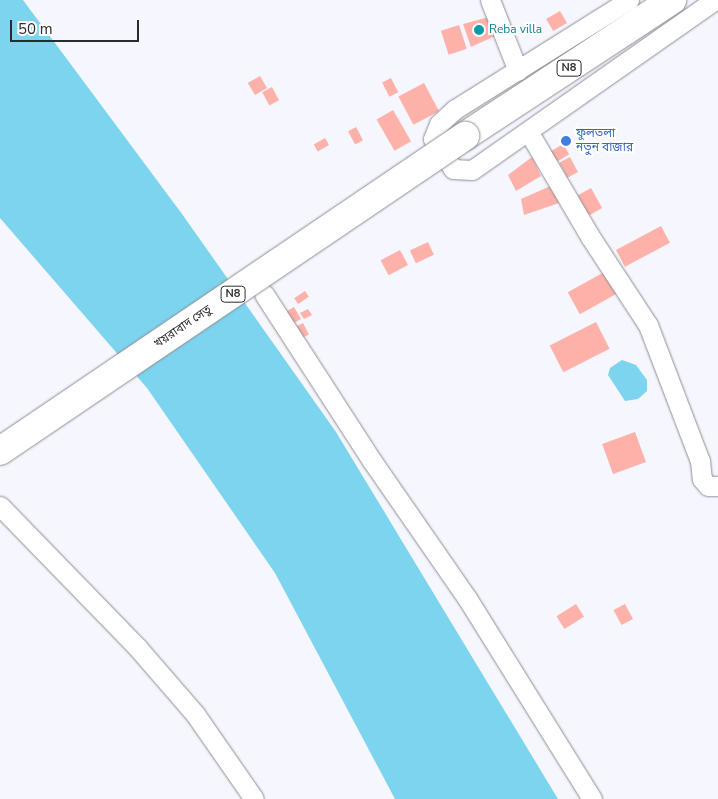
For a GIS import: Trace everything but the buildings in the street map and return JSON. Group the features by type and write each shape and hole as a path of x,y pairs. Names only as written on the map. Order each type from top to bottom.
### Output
{"highway":[{"name":"খয়রাবাদ সেতু","path":"0,451 465,136 672,0"}],"street":[{"path":"490,0 518,71"},
{"path":"629,0 455,109 439,124 433,139 453,169 472,170 716,0"},
{"path":"528,131 591,238 648,326 700,461 702,479 708,486 718,486"},
{"path":"264,294 372,462 467,598 592,799"},
{"path":"0,506 137,647 195,714 254,799"}],"water":[{"path":"0,0 23,0 182,214 336,432 558,799 395,799 275,573 147,388 0,218"},
{"path":"622,360 636,365 647,380 647,391 638,399 625,401 608,375 610,368"}],"place":[{"name":"Reba villa","path":"479,30"},
{"name":"ফুলতলা নতুন বাজার","path":"566,141"}]}
